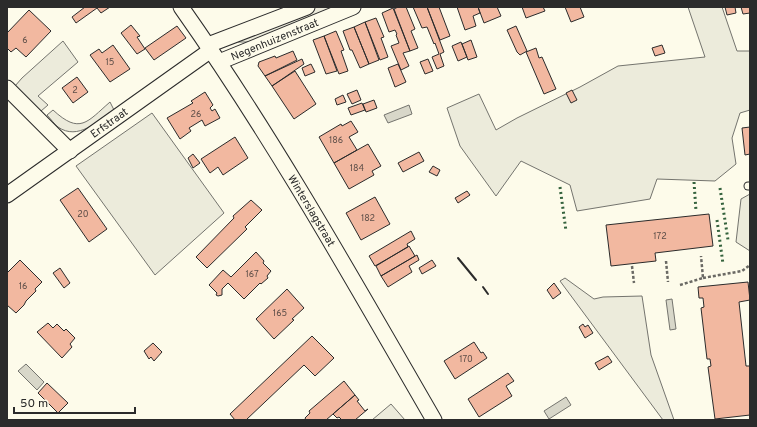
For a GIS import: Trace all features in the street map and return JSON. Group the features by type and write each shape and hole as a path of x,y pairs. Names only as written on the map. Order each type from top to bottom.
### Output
{"street":[{"name":"Winterslagstraat","path":"181,7 300,188 434,420"},
{"name":"Negenhuizenstraat","path":"212,52 307,7"},
{"name":"Negenhuizenstraat","path":"212,52 353,7"},
{"name":"Erfstraat","path":"7,195 212,52"},
{"path":"7,88 70,151"}],"path":[{"path":"701,256 703,278"},
{"path":"666,261 668,282"},
{"path":"680,285 703,278 742,271 750,265"},
{"path":"632,266 634,283"}],"shaded area":[{"path":"315,7 345,7 251,42 238,42 249,31"},
{"path":"688,7 722,7 737,51 750,51 750,110 740,113 732,138 736,164 715,181 657,179 650,199 577,211 570,185 521,161 496,196 460,146 447,108 479,94 496,130 618,66 705,57"},
{"path":"63,41 78,62 38,96 48,105 41,111 15,86"},
{"path":"110,102 114,110 95,124 80,131 65,131 58,127 47,115 53,110 62,118 70,122 77,124 83,123 89,120"},
{"path":"409,105 412,114 388,123 384,115"},
{"path":"152,113 224,213 155,275 76,166"},
{"path":"750,194 750,251 736,242 741,199"},
{"path":"565,278 594,299 603,297 642,296 651,355 674,420 663,420 560,281"},
{"path":"672,299 676,329 670,330 666,300"},
{"path":"26,364 44,382 37,390 18,371"},
{"path":"566,397 571,405 549,419 544,411"},
{"path":"391,404 405,420 372,420"}],"building":[{"path":"85,7 110,7 101,13 97,8 76,23 72,17"},
{"path":"398,7 406,7 415,29 411,31 418,48 410,51 394,9"},
{"path":"413,7 427,7 444,52 440,54 444,66 437,69 432,57 439,54 435,43 434,44 427,27 422,28"},
{"path":"427,7 439,7 450,36 440,40"},
{"path":"457,7 478,7 480,13 473,16 476,26 465,30"},
{"path":"478,7 497,7 501,16 484,23"},
{"path":"522,7 543,7 545,11 526,18"},
{"path":"565,7 580,7 584,17 571,22"},
{"path":"725,7 735,7 736,13 727,15"},
{"path":"741,7 750,7 750,13 743,14"},
{"path":"393,8 410,51 403,53 409,66 401,70 391,46 399,43 397,34 395,30 389,32 382,13"},
{"path":"29,10 51,31 26,57 16,48 11,52 7,48 7,33"},
{"path":"376,18 384,37 381,38 388,57 380,60 365,22"},
{"path":"365,22 379,60 369,64 354,27"},
{"path":"131,25 140,36 137,37 145,49 137,54 121,33"},
{"path":"177,26 186,38 154,60 145,48"},
{"path":"516,26 527,51 520,55 517,52 507,30"},
{"path":"354,27 369,64 360,68 352,50 350,50 343,31"},
{"path":"336,31 344,50 341,51 348,71 339,74 324,36"},
{"path":"324,36 337,71 326,74 313,40"},
{"path":"471,40 477,57 468,60 462,44"},
{"path":"461,42 467,57 458,61 452,46"},
{"path":"113,45 130,69 110,82 90,55 99,49 102,53"},
{"path":"662,45 665,53 655,56 652,48"},
{"path":"536,48 539,58 542,57 556,89 544,94 526,52"},
{"path":"293,51 297,60 265,76 258,66 259,62 275,56 276,58"},
{"path":"302,59 304,64 272,86 265,76"},
{"path":"428,59 433,71 425,74 420,62"},
{"path":"311,64 315,72 305,76 302,68"},
{"path":"398,64 406,82 395,87 388,68"},
{"path":"295,71 316,104 294,119 272,86"},
{"path":"77,77 88,92 73,103 62,88"},
{"path":"357,90 361,100 352,104 347,94"},
{"path":"572,90 577,100 571,103 566,93"},
{"path":"205,92 213,105 210,108 212,111 215,109 220,118 205,126 202,120 189,128 191,131 180,139 167,118 193,103 191,101"},
{"path":"343,95 346,102 337,105 335,99"},
{"path":"374,100 377,108 366,112 363,104"},
{"path":"362,103 365,110 351,115 348,108"},
{"path":"351,121 358,132 349,137 357,150 334,163 319,137 341,124 342,126"},
{"path":"750,127 750,154 745,155 742,128"},
{"path":"235,137 248,158 223,175 218,167 210,173 201,159"},
{"path":"368,144 381,166 372,171 374,175 349,189 334,163"},
{"path":"419,152 424,161 403,172 398,163"},
{"path":"193,154 200,163 193,168 188,158"},
{"path":"433,166 440,170 437,176 429,172"},
{"path":"78,188 107,229 89,242 60,200"},
{"path":"467,191 470,195 458,203 455,198"},
{"path":"375,197 390,224 361,240 346,213"},
{"path":"251,200 262,210 245,227 247,229 207,268 196,257 234,218 233,216"},
{"path":"709,214 713,246 655,253 656,261 611,266 606,225"},
{"path":"411,231 415,239 407,244 408,247 375,266 369,256"},
{"path":"409,246 415,256 381,276 376,266"},
{"path":"256,252 264,261 263,263 271,271 267,276 268,278 261,284 260,283 244,299 228,283 222,289 222,295 216,295 217,293 209,285 223,270 231,277"},
{"path":"417,255 419,260 409,266 412,272 388,287 381,276"},
{"path":"20,260 42,282 16,313 7,305 7,273"},
{"path":"432,260 436,266 422,274 419,268"},
{"path":"60,268 70,283 64,288 53,273"},
{"path":"748,282 750,300 739,302 746,366 750,366 750,415 715,419 708,367 711,366 710,359 707,359 701,308 704,307 703,298 699,298 698,287"},
{"path":"554,283 561,293 553,299 547,290"},
{"path":"287,289 304,308 274,339 256,319"},
{"path":"48,323 53,328 57,324 64,331 66,329 75,338 70,344 72,347 62,358 37,332"},
{"path":"583,324 585,327 588,325 593,333 585,338 579,327"},
{"path":"312,336 334,358 315,376 304,365 246,420 235,420 230,414"},
{"path":"474,342 481,353 483,352 487,358 455,379 444,361"},
{"path":"153,343 162,352 154,361 151,357 149,359 144,351"},
{"path":"608,356 612,362 599,370 595,363"},
{"path":"508,373 514,381 506,386 512,396 479,417 468,399"},
{"path":"344,381 355,395 326,420 306,420 305,418 310,413 309,411"},
{"path":"47,383 68,403 58,413 38,393"},
{"path":"355,395 359,400 357,401 365,411 368,409 355,420 342,420 339,417 337,418 333,414"}],"hedge":[{"path":"694,182 696,211"},
{"path":"560,187 566,231"},
{"path":"720,188 728,240"},
{"path":"717,220 723,264"}],"wall":[{"path":"458,258 476,280"},
{"path":"483,287 488,294"}]}
